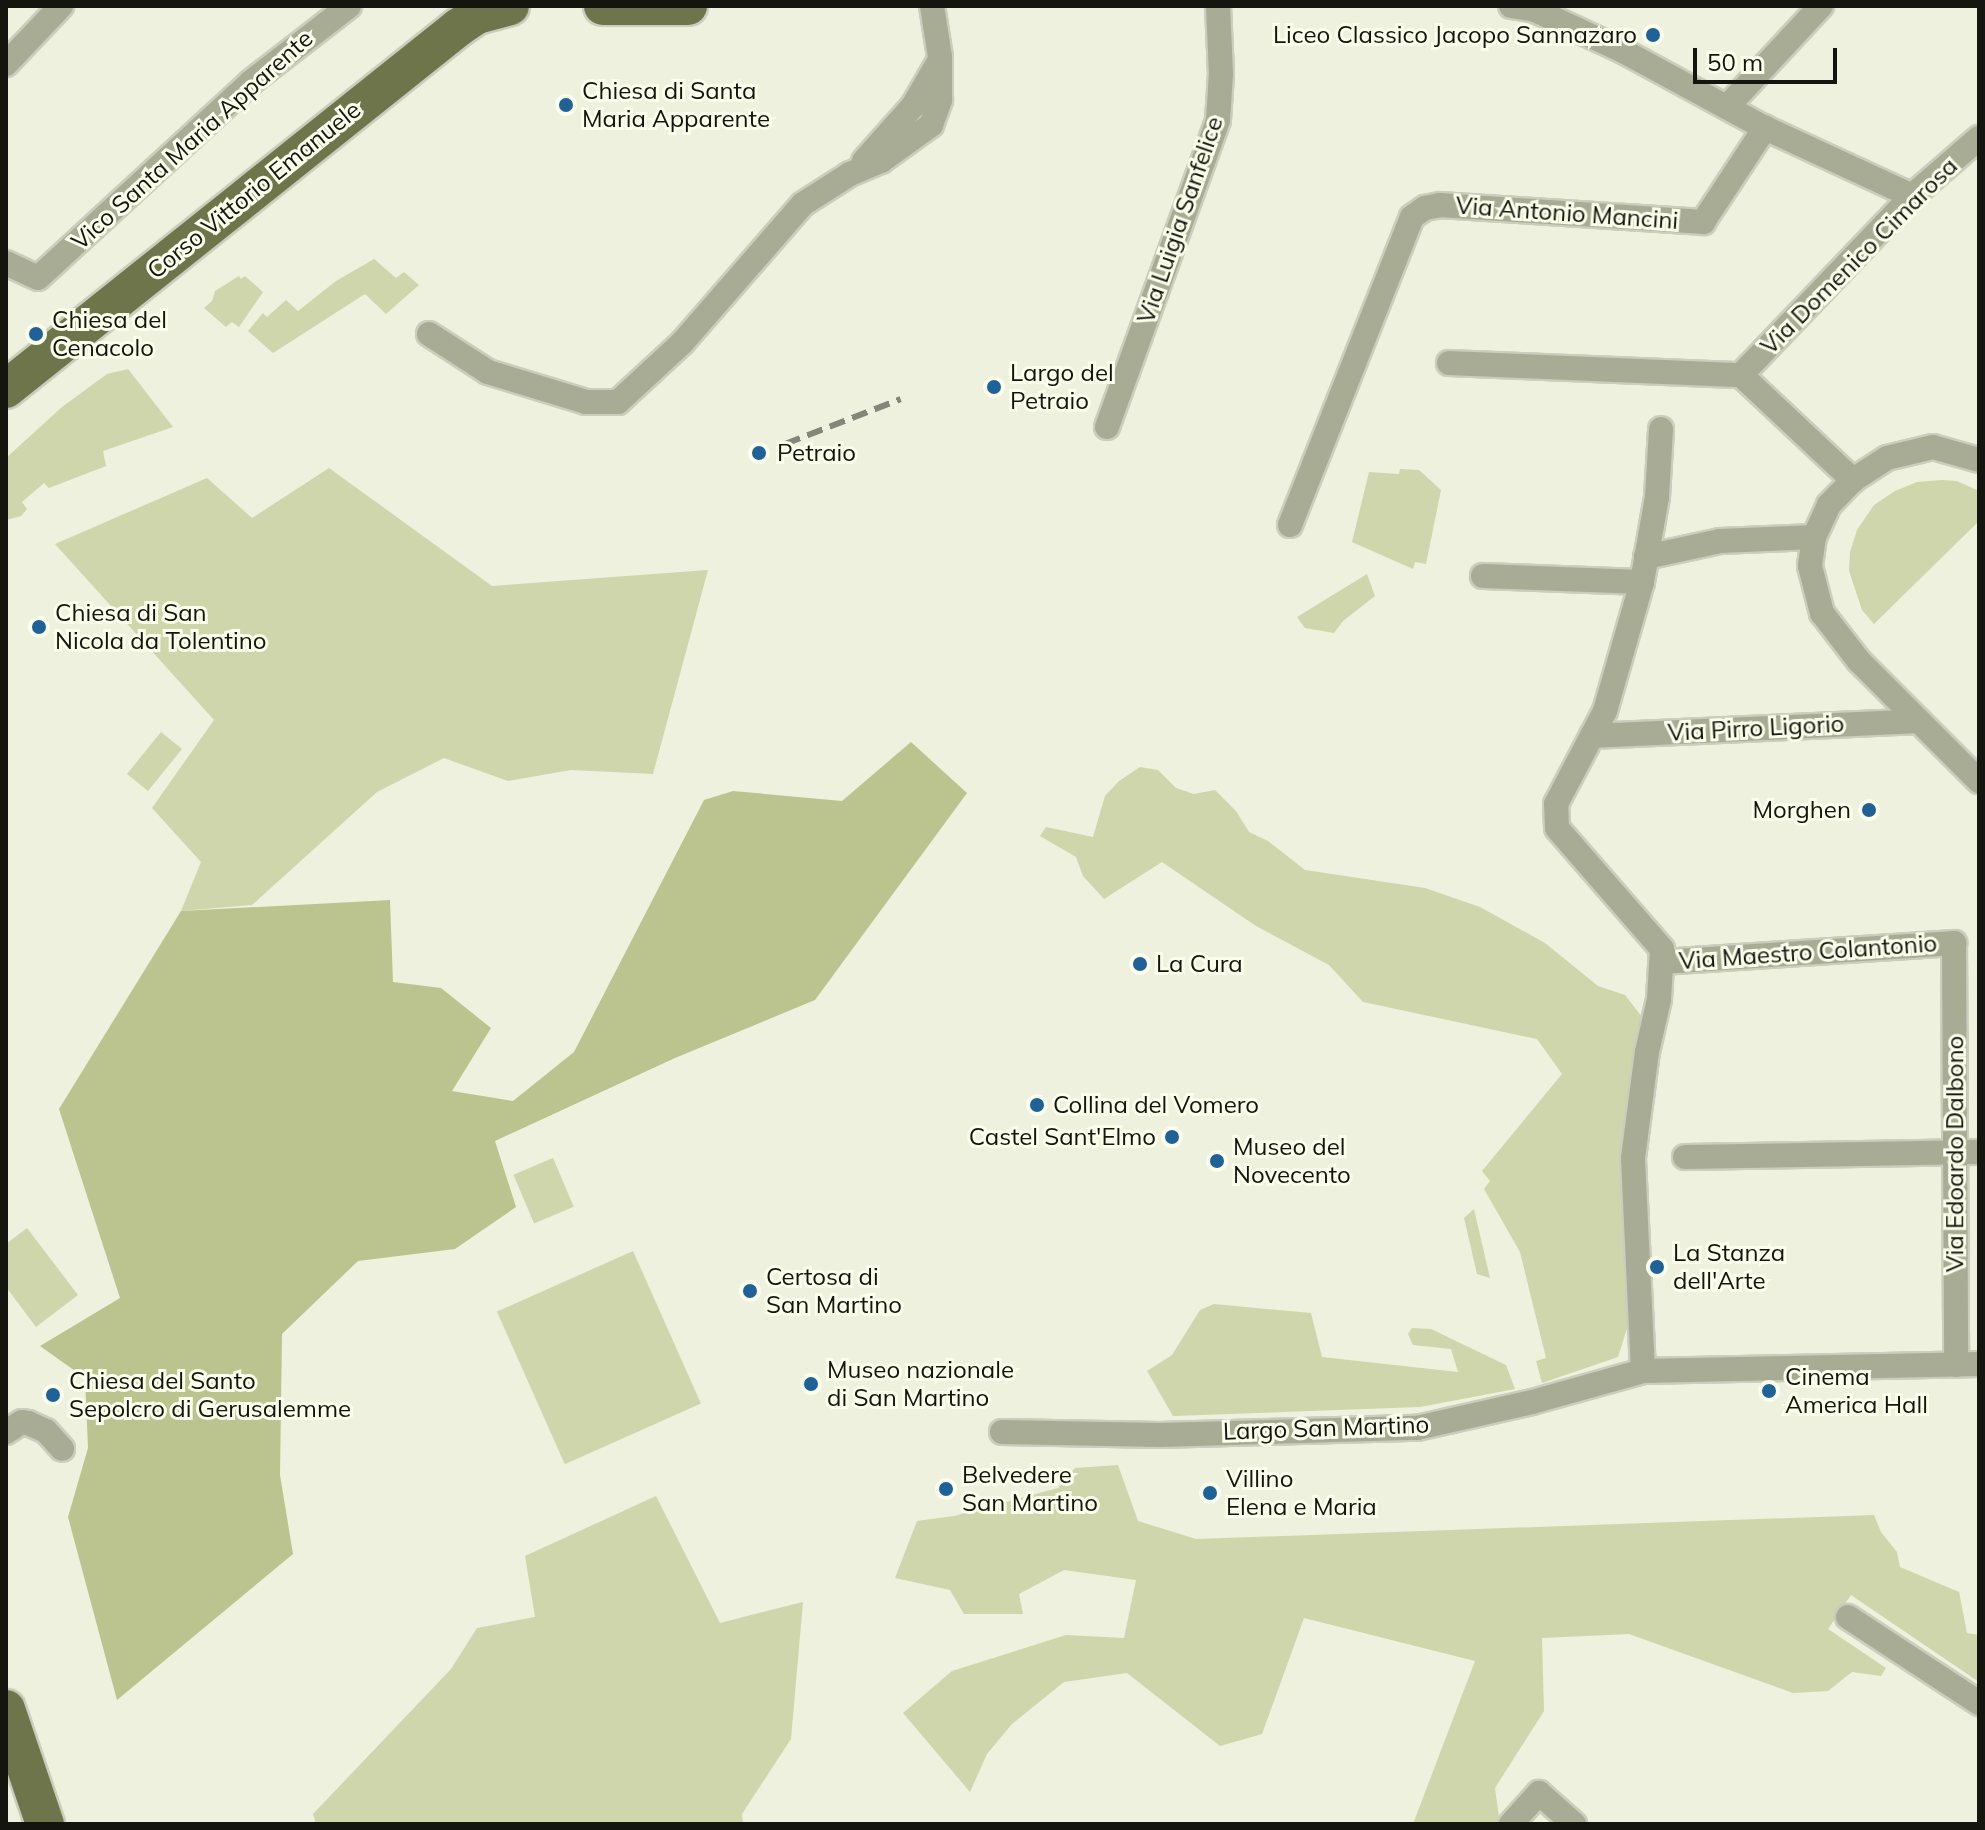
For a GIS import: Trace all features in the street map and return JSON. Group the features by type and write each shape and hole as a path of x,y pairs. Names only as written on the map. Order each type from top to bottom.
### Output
{"main road":[{"name":"Corso Vittorio Emanuele","path":"6,389 459,27 477,15 510,6"},
{"path":"603,6 688,6"},
{"path":"6,1709 45,1824"}],"street":[{"path":"6,64 61,6"},
{"name":"Vico Santa Maria Apparente","path":"6,263 38,278 260,74 349,6"},
{"path":"429,334 488,372 586,402 618,402 657,369 689,335 803,204 850,174 913,106 940,57 932,6"},
{"name":"Via Luigia Sanfelice","path":"1107,427 1218,120 1221,74 1218,6"},
{"path":"1727,107 1821,6"},
{"path":"1527,7 1623,51 1765,128 1912,196"},
{"name":"Via Antonio Mancini","path":"1290,525 1412,217 1425,208 1440,205 1703,222 1765,128"},
{"name":"Via Domenico Cimarosa","path":"1741,375 1912,196 1979,138"},
{"path":"1449,363 1741,375 1853,480"},
{"path":"1643,1371 1633,1158 1662,949 1557,828 1556,804 1605,711 1642,582 1657,497 1661,429"},
{"path":"1979,460 1933,447 1887,458 1853,480 1829,505 1814,537 1810,566 1822,613 1859,661 1979,781"},
{"path":"1646,557 1720,541 1814,537"},
{"path":"1483,576 1642,582"},
{"name":"Via Pirro Ligorio","path":"1592,736 1919,721"},
{"name":"Via Maestro Colantonio","path":"1662,962 1954,943"},
{"name":"Via Edoardo Dalbono","path":"1954,943 1954,1152 1968,1365"},
{"path":"1685,1157 1979,1152"},
{"name":"Largo San Martino","path":"1002,1432 1160,1435 1417,1428 1532,1402 1643,1371 1968,1365"},
{"path":"6,1432 22,1422 28,1423 46,1431 62,1449"},
{"path":"1848,1617 1979,1703"},
{"path":"1511,1824 1539,1793 1574,1824"}],"green space":[{"path":"374,259 396,278 404,272 419,285 386,314 365,294 273,353 248,331 263,313 267,317 286,300 298,311 336,281"},
{"path":"239,276 241,279 245,276 263,292 239,327 232,322 226,327 204,308 212,301 215,291"},
{"path":"128,369 173,427 103,451 106,466 49,488 44,483 22,502 27,509 21,516 6,520 6,458 62,407 107,374"},
{"path":"329,468 492,586 708,570 653,774 571,770 508,781 444,758 377,792 252,905 181,911 201,862 152,808 214,720 55,544 207,478 252,518"},
{"path":"1400,469 1419,470 1441,490 1426,564 1415,562 1413,569 1352,542 1369,472 1399,474"},
{"path":"1957,481 1979,491 1979,521 1874,624 1862,610 1849,571 1850,552 1857,530 1874,505 1895,491 1917,482"},
{"path":"1367,574 1375,596 1343,621 1334,633 1305,628 1297,617"},
{"path":"161,732 182,749 148,791 127,774"},
{"path":"911,742 967,793 815,1000 675,1058 495,1141 516,1207 455,1249 358,1261 282,1334 280,1475 293,1554 117,1700 68,1517 88,1448 85,1378 40,1346 120,1298 59,1109 181,911 390,900 393,982 441,988 491,1028 452,1091 513,1101 574,1052 704,800 733,791 842,801"},
{"path":"1140,767 1158,770 1176,788 1194,794 1215,790 1236,811 1249,832 1268,841 1305,870 1425,888 1480,907 1545,943 1598,986 1625,995 1642,1017 1625,1138 1631,1316 1618,1357 1542,1383 1536,1361 1546,1358 1520,1252 1484,1189 1490,1181 1482,1171 1562,1074 1537,1039 1363,1002 1329,965 1256,926 1162,862 1104,899 1083,876 1076,857 1040,836 1046,827 1093,837 1105,796 1119,781"},
{"path":"553,1158 574,1207 534,1224 513,1175"},
{"path":"1474,1209 1490,1278 1477,1274 1464,1218"},
{"path":"27,1228 78,1295 36,1327 6,1287 6,1244"},
{"path":"633,1251 701,1404 565,1464 497,1312"},
{"path":"1214,1304 1311,1313 1322,1357 1458,1372 1451,1349 1413,1345 1408,1334 1412,1328 1431,1329 1506,1365 1515,1389 1420,1407 1173,1416 1147,1371 1172,1355 1200,1310"},
{"path":"1118,1465 1138,1521 1196,1539 1874,1515 1881,1532 1897,1552 1900,1567 1959,1592 1967,1633 1979,1635 1979,1682 1851,1595 1828,1629 1886,1668 1881,1676 1852,1672 1828,1691 1793,1693 1629,1634 1542,1638 1544,1711 1495,1788 1500,1824 1413,1824 1475,1661 1304,1618 1262,1734 1220,1746 1127,1673 1064,1682 1012,1724 987,1754 970,1792 903,1713 952,1671 1066,1635 1124,1638 1136,1580 1064,1570 1019,1594 1023,1614 964,1614 950,1590 895,1578 917,1521 954,1516 1058,1488 1075,1468"},
{"path":"656,1496 720,1623 803,1602 791,1739 742,1814 743,1824 316,1824 313,1814 451,1669 477,1628 535,1617 525,1556"}],"railway":[{"path":"785,444 901,399"}],"place":[{"name":"Liceo Classico Jacopo Sannazaro","path":"1653,35"},
{"name":"Chiesa di Santa Maria Apparente","path":"566,105"},
{"name":"Chiesa del Cenacolo","path":"36,334"},
{"name":"Largo del Petraio","path":"994,387"},
{"name":"Petraio","path":"759,453"},
{"name":"Chiesa di San Nicola da Tolentino","path":"39,627"},
{"name":"Morghen","path":"1869,810"},
{"name":"La Cura","path":"1140,964"},
{"name":"Collina del Vomero","path":"1037,1105"},
{"name":"Castel Sant'Elmo","path":"1172,1137"},
{"name":"Museo del Novecento","path":"1217,1161"},
{"name":"La Stanza dell'Arte","path":"1657,1267"},
{"name":"Certosa di San Martino","path":"750,1291"},
{"name":"Museo nazionale di San Martino","path":"811,1384"},
{"name":"Cinema America Hall","path":"1769,1391"},
{"name":"Chiesa del Santo Sepolcro di Gerusalemme","path":"53,1395"},
{"name":"Belvedere San Martino","path":"946,1489"},
{"name":"Villino Elena e Maria","path":"1210,1493"}]}
